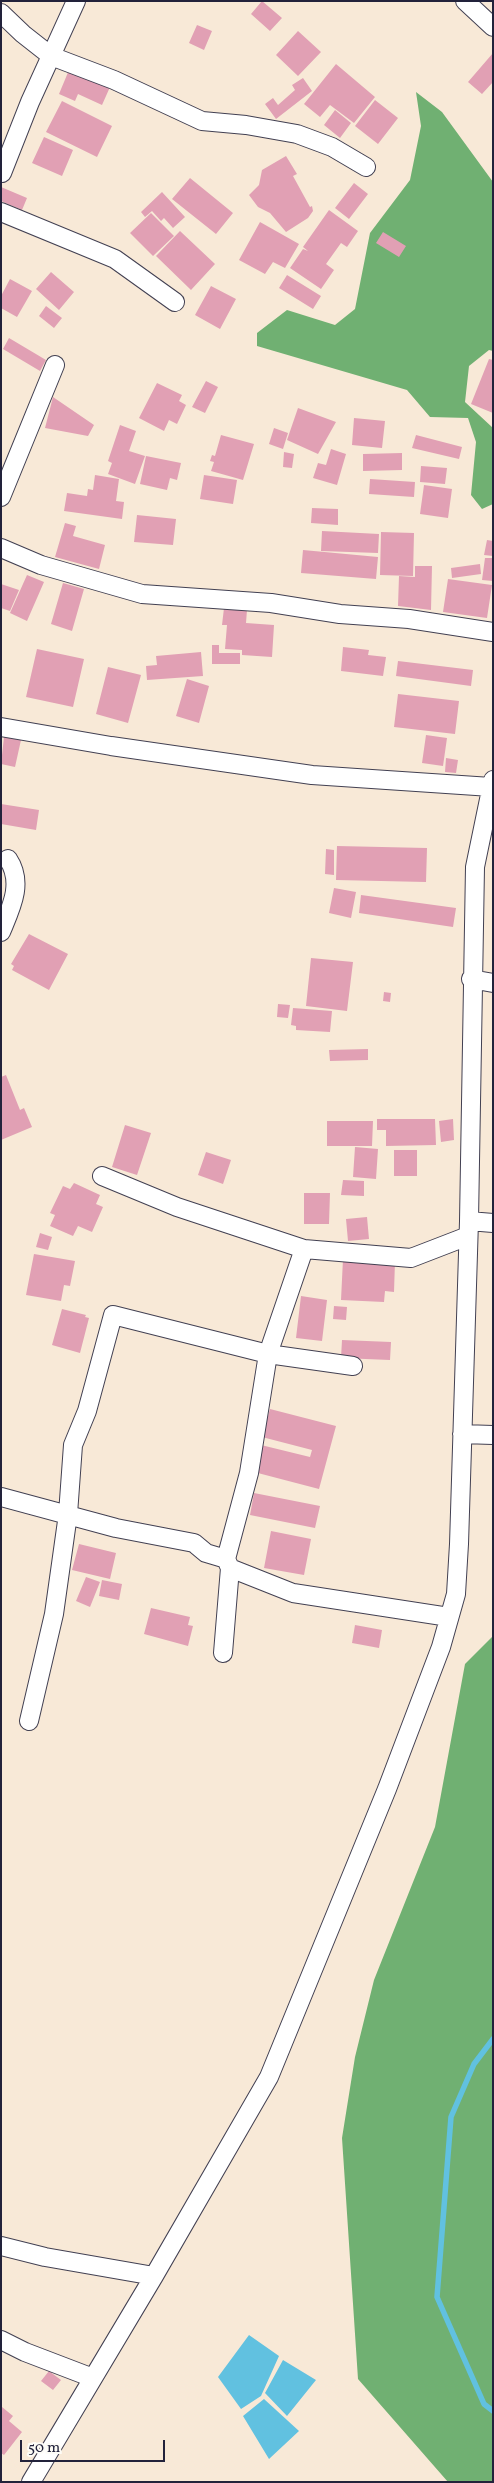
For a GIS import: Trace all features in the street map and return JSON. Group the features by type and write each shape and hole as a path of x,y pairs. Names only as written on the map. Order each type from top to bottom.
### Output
{"street":[{"path":"2,173 30,102 76,1"},
{"path":"465,1 493,27"},
{"path":"1,13 22,34 51,56 114,80 202,121 246,125 297,134 332,147 366,167"},
{"path":"1,212 115,259 175,302"},
{"path":"1,498 55,365"},
{"path":"1,548 41,565 142,594 271,603 340,614 409,619 493,632"},
{"path":"1,727 111,746 312,775 492,784 475,867 471,979 469,1228 459,1544 456,1594 442,1647 387,1789 269,2077 154,2276 31,2482"},
{"path":"1,932 14,904 15,874 8,859"},
{"path":"471,979 493,983"},
{"path":"102,1176 177,1207 304,1248 411,1258 469,1228 493,1223"},
{"path":"223,1653 228,1563 250,1473 268,1354 304,1248"},
{"path":"30,1720 54,1614 68,1514 73,1445 87,1410 113,1315 268,1354 353,1366"},
{"path":"462,1434 493,1434"},
{"path":"1,1497 116,1528 194,1543 206,1554 294,1593 449,1617"},
{"path":"1,2246 45,2257 154,2276"},
{"path":"1,2340 24,2352 93,2378"}],"green space":[{"path":"416,92 442,112 493,182 493,351 489,350 469,366 465,402 493,428 493,504 482,509 471,495 476,442 468,418 430,417 407,390 257,346 257,333 287,310 335,325 355,309 370,233 410,180 421,126"},
{"path":"493,1636 493,2482 448,2482 358,2379 342,2138 355,2057 374,1980 435,1827 465,1664"}],"water":[{"path":"249,2335 279,2356 261,2396 241,2409 218,2377"},
{"path":"283,2360 316,2380 287,2416 265,2393"},
{"path":"264,2399 299,2431 269,2459 243,2416"}],"building":[{"path":"262,1 282,18 270,31 251,14"},
{"path":"197,25 212,31 204,50 189,43"},
{"path":"298,31 321,52 298,76 276,55"},
{"path":"493,53 493,82 482,94 468,82"},
{"path":"336,64 375,97 354,123 330,105 320,117 304,104"},
{"path":"69,70 110,87 102,105 78,94 75,101 59,94"},
{"path":"303,78 312,91 276,119 265,104 273,98 278,105 295,90 292,85"},
{"path":"375,100 398,118 378,144 355,126"},
{"path":"62,101 112,126 97,157 46,132"},
{"path":"335,110 351,123 340,138 324,125"},
{"path":"44,137 73,150 62,176 32,163"},
{"path":"286,156 297,174 293,176 310,207 312,206 313,211 308,218 286,232 270,213 258,207 249,195 259,185 262,170"},
{"path":"190,178 233,213 216,234 172,199"},
{"path":"354,183 368,194 349,219 335,208"},
{"path":"1,187 27,198 22,210 1,201"},
{"path":"162,192 185,217 173,228 164,218 161,221 152,211 145,217 141,212"},
{"path":"329,210 358,231 347,247 341,243 326,264 334,270 321,289 290,268 303,249 308,251 303,247"},
{"path":"151,213 174,236 153,256 130,233"},
{"path":"260,222 299,244 285,268 273,262 265,274 239,260"},
{"path":"180,231 215,264 191,290 156,256"},
{"path":"383,232 406,246 399,257 376,243"},
{"path":"51,272 74,292 59,310 36,289"},
{"path":"287,275 321,296 313,309 279,288"},
{"path":"10,279 32,291 17,317 1,308 1,296"},
{"path":"211,286 236,299 220,329 195,315"},
{"path":"46,306 62,318 54,328 39,316"},
{"path":"9,338 46,360 40,371 3,349"},
{"path":"489,359 493,360 493,413 471,404"},
{"path":"206,381 218,387 205,413 192,407"},
{"path":"157,383 182,395 179,401 186,405 177,424 169,420 164,431 139,418"},
{"path":"53,397 94,425 88,436 45,428"},
{"path":"298,408 336,422 318,454 287,440"},
{"path":"354,418 385,421 382,448 352,445"},
{"path":"120,425 136,431 129,451 145,456 135,484 108,474 112,463 108,461"},
{"path":"274,428 288,433 283,449 269,444"},
{"path":"221,435 254,444 243,480 211,471 214,462 210,461 212,455 215,456"},
{"path":"416,435 462,447 459,459 412,448"},
{"path":"331,449 346,454 337,485 313,478 318,463 326,465"},
{"path":"284,452 294,454 292,468 283,467"},
{"path":"402,453 402,470 363,471 363,454"},
{"path":"146,456 181,463 177,480 170,478 167,490 140,484"},
{"path":"421,466 447,468 445,484 420,482"},
{"path":"95,475 119,479 116,501 124,502 122,519 64,511 67,493 87,496 88,489 93,490"},
{"path":"204,475 237,480 233,504 200,499"},
{"path":"370,479 415,482 414,497 369,494"},
{"path":"424,485 452,489 448,518 420,514"},
{"path":"312,508 338,509 338,525 311,523"},
{"path":"137,515 176,519 173,545 134,542"},
{"path":"65,523 76,526 73,536 105,545 99,569 55,557"},
{"path":"322,531 379,534 378,553 321,551"},
{"path":"381,532 414,533 413,576 380,575"},
{"path":"487,540 493,541 493,556 484,555"},
{"path":"303,550 378,557 376,579 301,573"},
{"path":"485,558 493,558 493,581 482,580"},
{"path":"480,564 481,574 452,578 451,568"},
{"path":"415,566 432,566 431,610 398,606 399,576 415,577"},
{"path":"27,575 44,582 27,621 10,613"},
{"path":"448,579 492,585 487,618 443,612"},
{"path":"63,583 84,589 72,631 51,624"},
{"path":"1,584 19,590 10,611 1,608"},
{"path":"224,608 247,610 246,623 274,625 272,657 242,655 242,650 225,649 227,625 222,625"},
{"path":"212,645 219,645 219,653 240,653 240,664 212,664"},
{"path":"343,647 369,650 368,655 386,657 383,676 341,671"},
{"path":"37,649 84,659 73,707 26,697"},
{"path":"201,652 203,676 147,680 146,666 157,665 156,656"},
{"path":"398,661 473,670 471,686 396,676"},
{"path":"108,667 141,675 128,723 96,714"},
{"path":"187,679 209,686 199,723 176,716"},
{"path":"398,694 459,701 455,734 394,727"},
{"path":"426,735 447,738 443,766 422,763"},
{"path":"4,737 21,740 15,767 1,764"},
{"path":"446,758 458,760 456,773 445,772"},
{"path":"1,804 39,810 36,830 1,824"},
{"path":"337,846 427,848 426,882 336,880"},
{"path":"326,849 334,850 334,875 325,874"},
{"path":"334,888 356,892 351,918 329,913"},
{"path":"361,895 456,908 453,927 359,913"},
{"path":"29,934 68,954 49,990 12,970 14,966 11,964"},
{"path":"311,958 353,962 347,1011 306,1006"},
{"path":"384,992 391,993 390,1002 383,1001"},
{"path":"278,1004 290,1005 288,1018 277,1017"},
{"path":"293,1008 332,1011 330,1032 296,1030 296,1026 291,1025"},
{"path":"368,1049 368,1060 330,1061 329,1050"},
{"path":"6,1075 20,1110 24,1108 32,1127 1,1140 1,1077"},
{"path":"377,1119 435,1119 436,1145 386,1146 386,1130 377,1130"},
{"path":"453,1119 454,1140 441,1142 439,1121"},
{"path":"327,1121 373,1121 372,1146 327,1146"},
{"path":"125,1125 151,1133 137,1175 112,1167"},
{"path":"355,1147 378,1149 376,1179 353,1177"},
{"path":"394,1150 417,1150 417,1176 394,1176"},
{"path":"206,1152 231,1160 223,1184 198,1175"},
{"path":"343,1180 364,1181 364,1196 341,1195"},
{"path":"74,1183 100,1195 96,1204 103,1207 92,1232 78,1226 73,1236 50,1226 55,1215 50,1213 63,1186 70,1189"},
{"path":"304,1193 330,1193 329,1224 304,1224"},
{"path":"367,1217 369,1239 348,1241 346,1219"},
{"path":"40,1233 52,1237 48,1250 36,1247"},
{"path":"34,1254 75,1261 70,1286 64,1285 61,1301 26,1295"},
{"path":"343,1259 395,1261 394,1292 385,1291 384,1302 341,1300"},
{"path":"301,1296 327,1300 322,1341 296,1338"},
{"path":"334,1306 347,1307 346,1320 333,1319"},
{"path":"62,1309 86,1315 85,1317 89,1318 80,1353 52,1345"},
{"path":"342,1340 391,1342 390,1360 341,1358"},
{"path":"270,1409 336,1426 319,1489 254,1472 261,1445 310,1457 312,1450 262,1437"},
{"path":"254,1493 320,1506 315,1528 250,1515"},
{"path":"271,1531 311,1539 304,1575 264,1568"},
{"path":"79,1544 116,1553 110,1579 72,1570"},
{"path":"86,1577 100,1582 90,1607 76,1601"},
{"path":"102,1580 122,1584 119,1600 99,1596"},
{"path":"151,1608 190,1617 188,1625 193,1626 188,1646 144,1634"},
{"path":"355,1625 382,1630 379,1648 352,1643"},
{"path":"49,2371 61,2380 53,2390 41,2381"},
{"path":"2,2407 13,2416 9,2421 22,2432 4,2455 1,2453"}],"waterway":[{"path":"493,2039 474,2064 451,2117 437,2297 484,2404 493,2411"}]}
